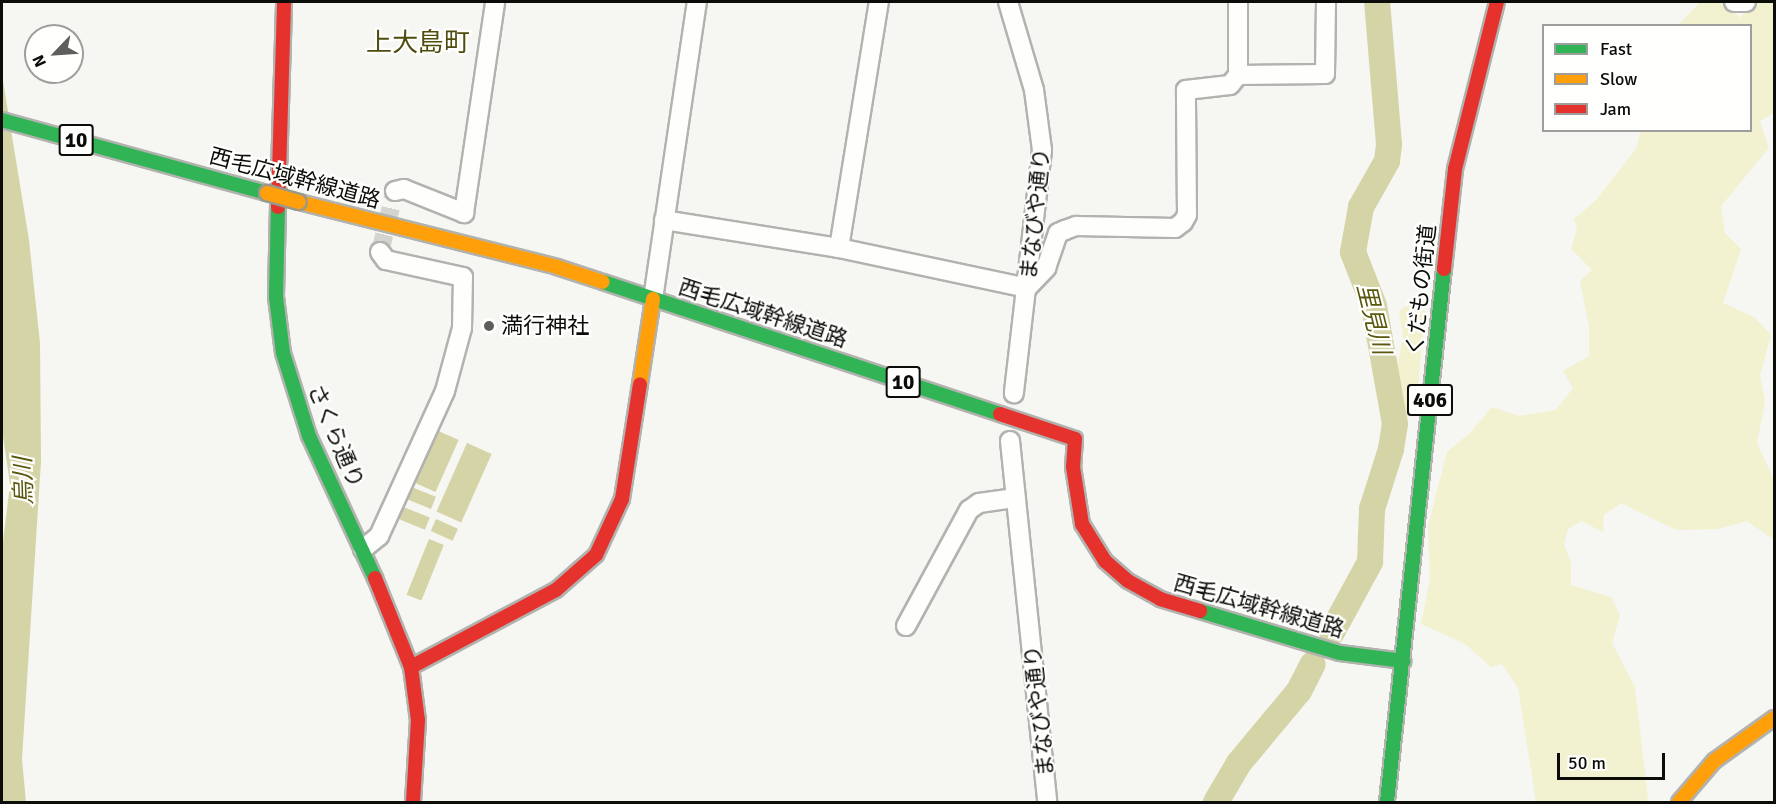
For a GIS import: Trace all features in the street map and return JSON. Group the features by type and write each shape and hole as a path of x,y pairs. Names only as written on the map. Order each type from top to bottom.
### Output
{"main road":[{"name":"さくら通り","path":"284,2 276,297 282,342 309,436 363,549 411,667 418,720 413,802"},
{"name":"くだもの街道","path":"1387,802 1455,169 1497,2"},
{"name":"西毛広域幹線道路","path":"2,120 299,202 556,267 1075,439 1073,467 1082,524 1105,561 1128,581 1160,599 1283,638 1340,653 1403,661"},
{"path":"411,667 556,590 596,555 622,499 653,299"},
{"path":"1679,802 1714,761 1774,718"}],"street":[{"path":"395,191 404,189 464,213 495,2"},
{"path":"653,299 697,2"},
{"path":"839,248 879,2"},
{"name":"まなびや通り","path":"1008,2 1035,90 1042,133 1042,173 1014,393"},
{"path":"664,220 839,248 1028,288 1046,268 1058,233 1065,230 1076,226 1175,228 1183,222 1187,215 1186,90 1230,85 1238,75 1238,2"},
{"path":"1238,75 1325,74 1326,2"},
{"path":"1734,2 1746,2"},
{"path":"363,549 379,536 440,402 462,328 464,277 386,260 380,252"},
{"name":"まなびや通り","path":"1010,441 1047,802"},
{"path":"906,626 969,510 979,503 1016,498"}],"shaded area":[{"path":"1700,2 1724,2 1740,18 1752,2 1774,2 1774,113 1760,121 1769,148 1721,206 1725,233 1741,249 1723,303 1754,317 1771,335 1760,375 1765,402 1757,443 1774,480 1774,540 1747,521 1718,529 1676,530 1621,503 1604,515 1603,532 1581,521 1568,529 1564,544 1571,563 1571,585 1611,597 1620,615 1612,643 1635,687 1648,798 1647,802 1536,802 1518,688 1502,664 1491,667 1465,644 1421,624 1430,579 1428,526 1447,452 1471,432 1492,407 1519,416 1556,410 1573,388 1563,371 1589,356 1589,326 1580,281 1592,270 1571,249 1577,229 1574,219 1596,200 1636,149 1641,132 1752,132 1752,24 1679,24"},
{"path":"1408,305 1425,311 1416,409 1406,419 1398,417 1394,385 1403,337 1399,311"}],"water":[{"name":"烏川","path":"2,75 29,240 40,343 41,461 22,759 26,802 2,802 2,550 10,484 2,429"},
{"path":"434,429 459,440 435,492 411,481"},
{"path":"467,443 492,454 461,522 436,512"},
{"path":"409,486 436,497 431,509 404,498"},
{"path":"401,506 430,518 425,530 396,518"},
{"path":"436,519 458,529 453,541 431,531"},
{"path":"429,539 444,545 421,601 407,595"}],"waterway":[{"name":"里見川","path":"1332,632 1370,562 1372,509 1391,449 1395,424 1374,306 1353,252 1361,207 1387,161 1389,144 1377,2"},
{"name":"里見川","path":"1216,802 1239,763 1299,691 1313,664"}],"tunnel":[{"path":"380,252 395,191"}],"traffic: fast":[{"path":"2,120 267,193"},
{"path":"278,207 276,297 283,353 309,436 375,578"},
{"path":"1387,802 1444,269"},
{"path":"603,282 1000,414"},
{"path":"1200,611 1340,653 1403,661"}],"traffic: slow":[{"path":"267,193 299,202"},
{"path":"299,202 557,267 603,282"},
{"path":"640,384 653,299"},
{"path":"1679,802 1714,761 1774,718"}],"traffic: jam":[{"path":"278,207 284,2"},
{"path":"1444,269 1455,169 1497,2"},
{"path":"411,667 556,590 596,555 622,499 640,384"},
{"path":"1000,414 1075,439 1073,467 1082,524 1105,561 1128,581 1160,599 1200,611"},
{"path":"375,578 411,667 418,720 413,802"}],"place":[{"name":"満行神社","path":"489,326"}],"district":[{"name":"上大島町","path":"418,44"}]}
